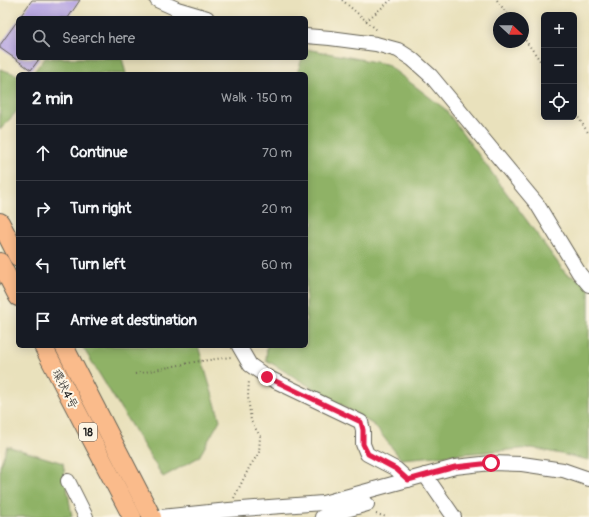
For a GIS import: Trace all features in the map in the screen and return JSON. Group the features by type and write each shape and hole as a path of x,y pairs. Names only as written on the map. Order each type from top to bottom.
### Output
{"main road":[{"path":"0,222 16,253"},
{"path":"0,262 16,293"},
{"name":"環状4号","path":"44,348 132,517"},
{"name":"環状4号","path":"65,348 152,517"}],"street":[{"path":"157,0 177,9 200,16"},
{"path":"308,36 376,44 398,50 412,59 431,76 537,204 579,273 589,285"},
{"path":"245,355 267,377 361,422 363,430 363,444 368,454 396,469 408,480"},
{"path":"161,517 323,503 455,467 491,463 522,464 563,470 589,479"},
{"path":"425,475 454,517"},
{"path":"68,481 86,517"},
{"path":"322,517 367,504"}],"path":[{"path":"342,0 377,30"},
{"path":"366,21 391,0"},
{"path":"497,0 506,12"},
{"path":"529,45 541,62"},
{"path":"577,116 589,134"},
{"path":"135,374 194,362 245,355 251,421 260,436 259,453 236,491 229,510"}],"green space":[{"path":"308,49 386,64 445,109 566,274 589,283 589,460 532,448 401,459 374,425 266,360 267,348 308,348 308,234 314,223 308,217 308,72 298,72 301,60 308,60"},
{"path":"43,60 122,60 126,72 34,72"},
{"path":"0,69 16,74 16,112 0,130"},
{"path":"83,348 199,348 220,420 199,457 163,477"},
{"path":"7,446 63,463 72,517 0,517 0,466"}],"building":[{"path":"32,0 80,0 69,16 20,16"},
{"path":"16,23 16,59 0,48 0,45"},
{"path":"17,60 38,60 31,70"}],"route":[{"path":"267,377 361,422 363,430 363,444 368,454 396,469 408,480 455,467 491,463"}]}
